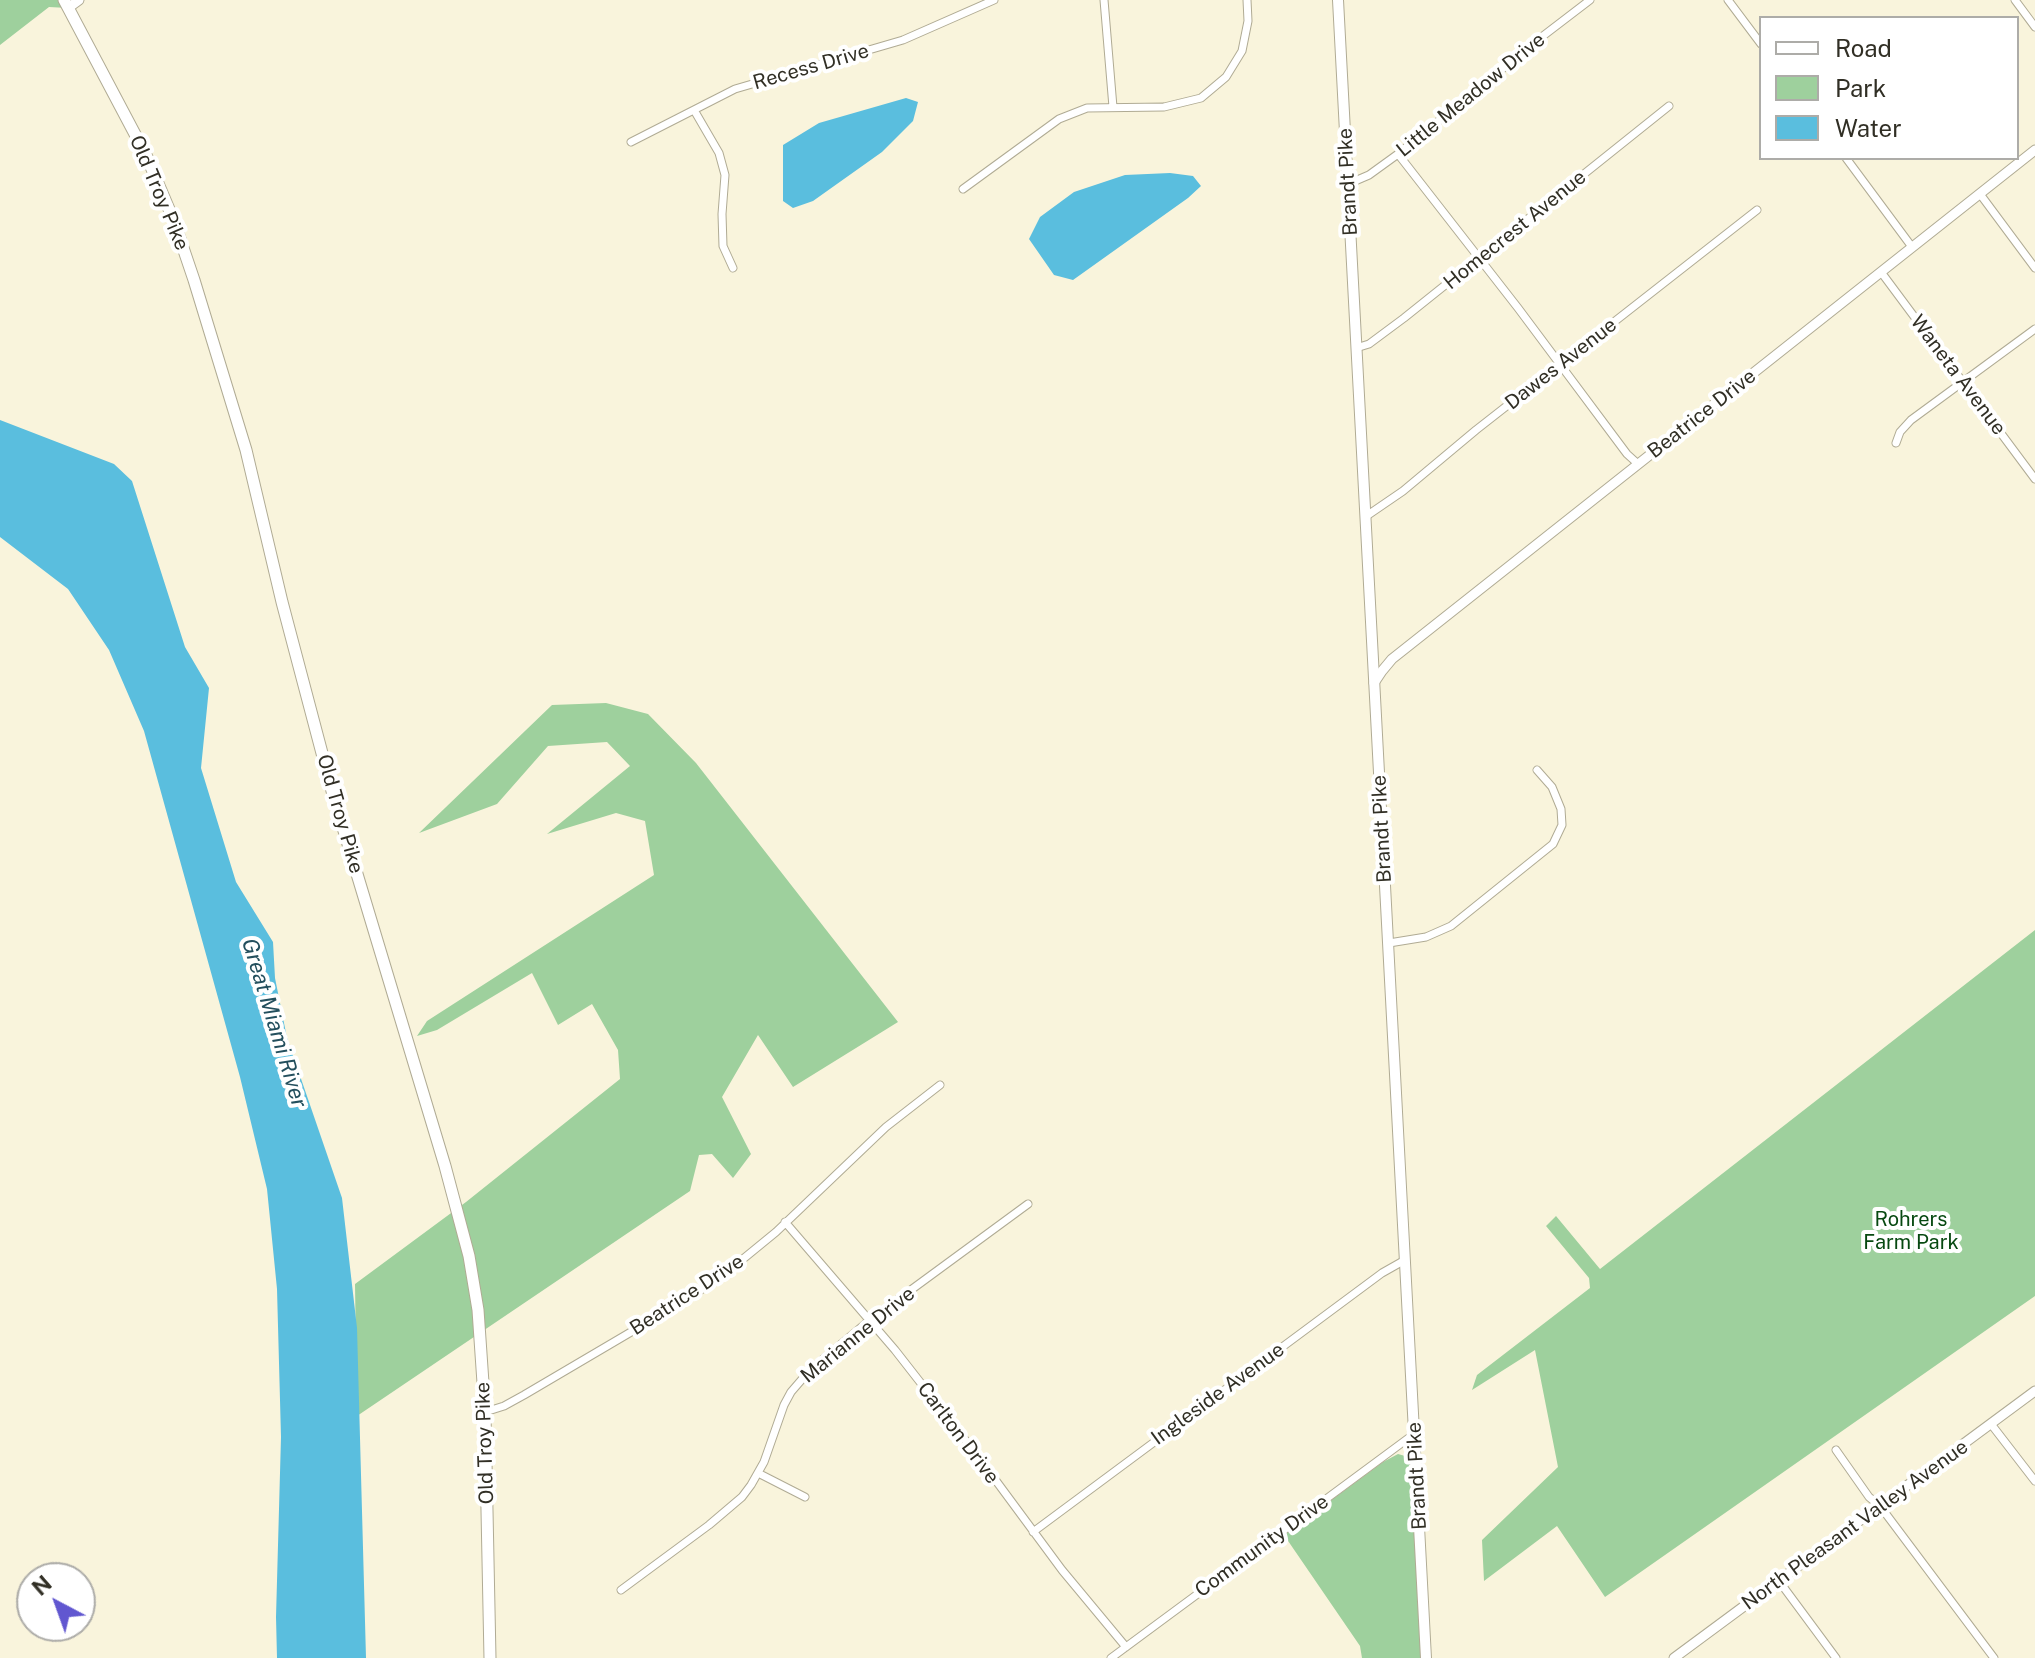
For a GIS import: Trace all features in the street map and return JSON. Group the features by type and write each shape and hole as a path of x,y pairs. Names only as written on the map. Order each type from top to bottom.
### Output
{"main road":[{"name":"Brandt Pike","path":"1338,0 1426,1658"},
{"name":"Old Troy Pike","path":"66,4 146,155 164,194 194,280 246,450 302,681 469,1256 478,1310 485,1412 490,1658"}],"street":[{"path":"66,4 79,0"},
{"name":"Recess Drive","path":"631,142 735,89 903,40 994,0"},
{"path":"1104,0 1113,107"},
{"path":"963,189 1059,119 1087,108 1164,107 1201,98 1226,77 1242,51 1248,21 1247,0"},
{"name":"Little Meadow Drive","path":"1348,184 1369,175 1398,154 1590,0"},
{"path":"1728,0 1759,41"},
{"path":"2015,0 2035,27"},
{"name":"Homecrest Avenue","path":"1356,348 1379,337 1669,106"},
{"path":"694,110 719,153 725,175 723,246 733,268"},
{"name":"Beatrice Drive","path":"1374,683 1392,659 2035,150"},
{"path":"1398,154 1627,454 1638,464"},
{"path":"1847,160 1912,247"},
{"path":"1980,194 2035,268"},
{"name":"Dawes Avenue","path":"1365,517 1403,491 1757,210"},
{"name":"Waneta Avenue","path":"1881,272 2035,479"},
{"path":"1896,443 1900,432 1911,420 2035,329"},
{"path":"1389,943 1426,937 1451,926 1553,844 1562,825 1561,809 1552,787 1537,770"},
{"name":"Beatrice Drive","path":"485,1412 524,1395 687,1299 739,1263 867,1143 940,1085"},
{"name":"Marianne Drive","path":"621,1590 742,1497 758,1473 791,1392 810,1370 870,1320 1028,1204"},
{"name":"Carlton Drive","path":"785,1222 870,1320 977,1455 1062,1570 1126,1647"},
{"name":"Ingleside Avenue","path":"1033,1532 1382,1273 1405,1260"},
{"name":"North Pleasant Valley Avenue","path":"1674,1658 2035,1391"},
{"path":"1991,1424 2035,1481"},
{"name":"Community Drive","path":"1111,1658 1414,1434"},
{"path":"1836,1450 1994,1658"},
{"path":"758,1473 805,1497"},
{"path":"1779,1581 1836,1658"}],"green space":[{"path":"0,0 64,0 68,8 49,7 0,45"},
{"path":"606,703 648,714 696,763 898,1022 793,1087 758,1035 722,1097 751,1154 733,1178 712,1154 699,1155 690,1191 357,1416 355,1284 466,1202 620,1079 618,1050 592,1004 558,1025 532,973 437,1030 417,1036 427,1021 654,875 645,821 616,813 547,834 630,766 607,742 548,746 497,804 419,833 552,705"},
{"name":"Rohrers Farm Park","path":"2035,930 2035,1296 1605,1597 1557,1526 1484,1581 1482,1540 1558,1467 1535,1350 1472,1390 1477,1375 1590,1288 1589,1278 1546,1226 1556,1216 1600,1269"},
{"path":"1398,1454 1411,1462 1422,1658 1362,1658 1360,1646 1284,1535"}],"water":[{"path":"906,98 918,102 913,121 882,152 813,201 793,208 783,201 783,145 819,123"},
{"path":"1170,173 1193,176 1201,186 1073,280 1054,275 1029,239 1040,217 1074,192 1125,175"},
{"name":"Great Miami River","path":"0,420 114,464 132,481 185,647 209,688 201,768 236,882 273,942 275,978 287,1038 342,1198 357,1328 366,1658 277,1658 281,1437 277,1289 267,1189 240,1077 144,731 109,650 68,589 0,537"}]}
